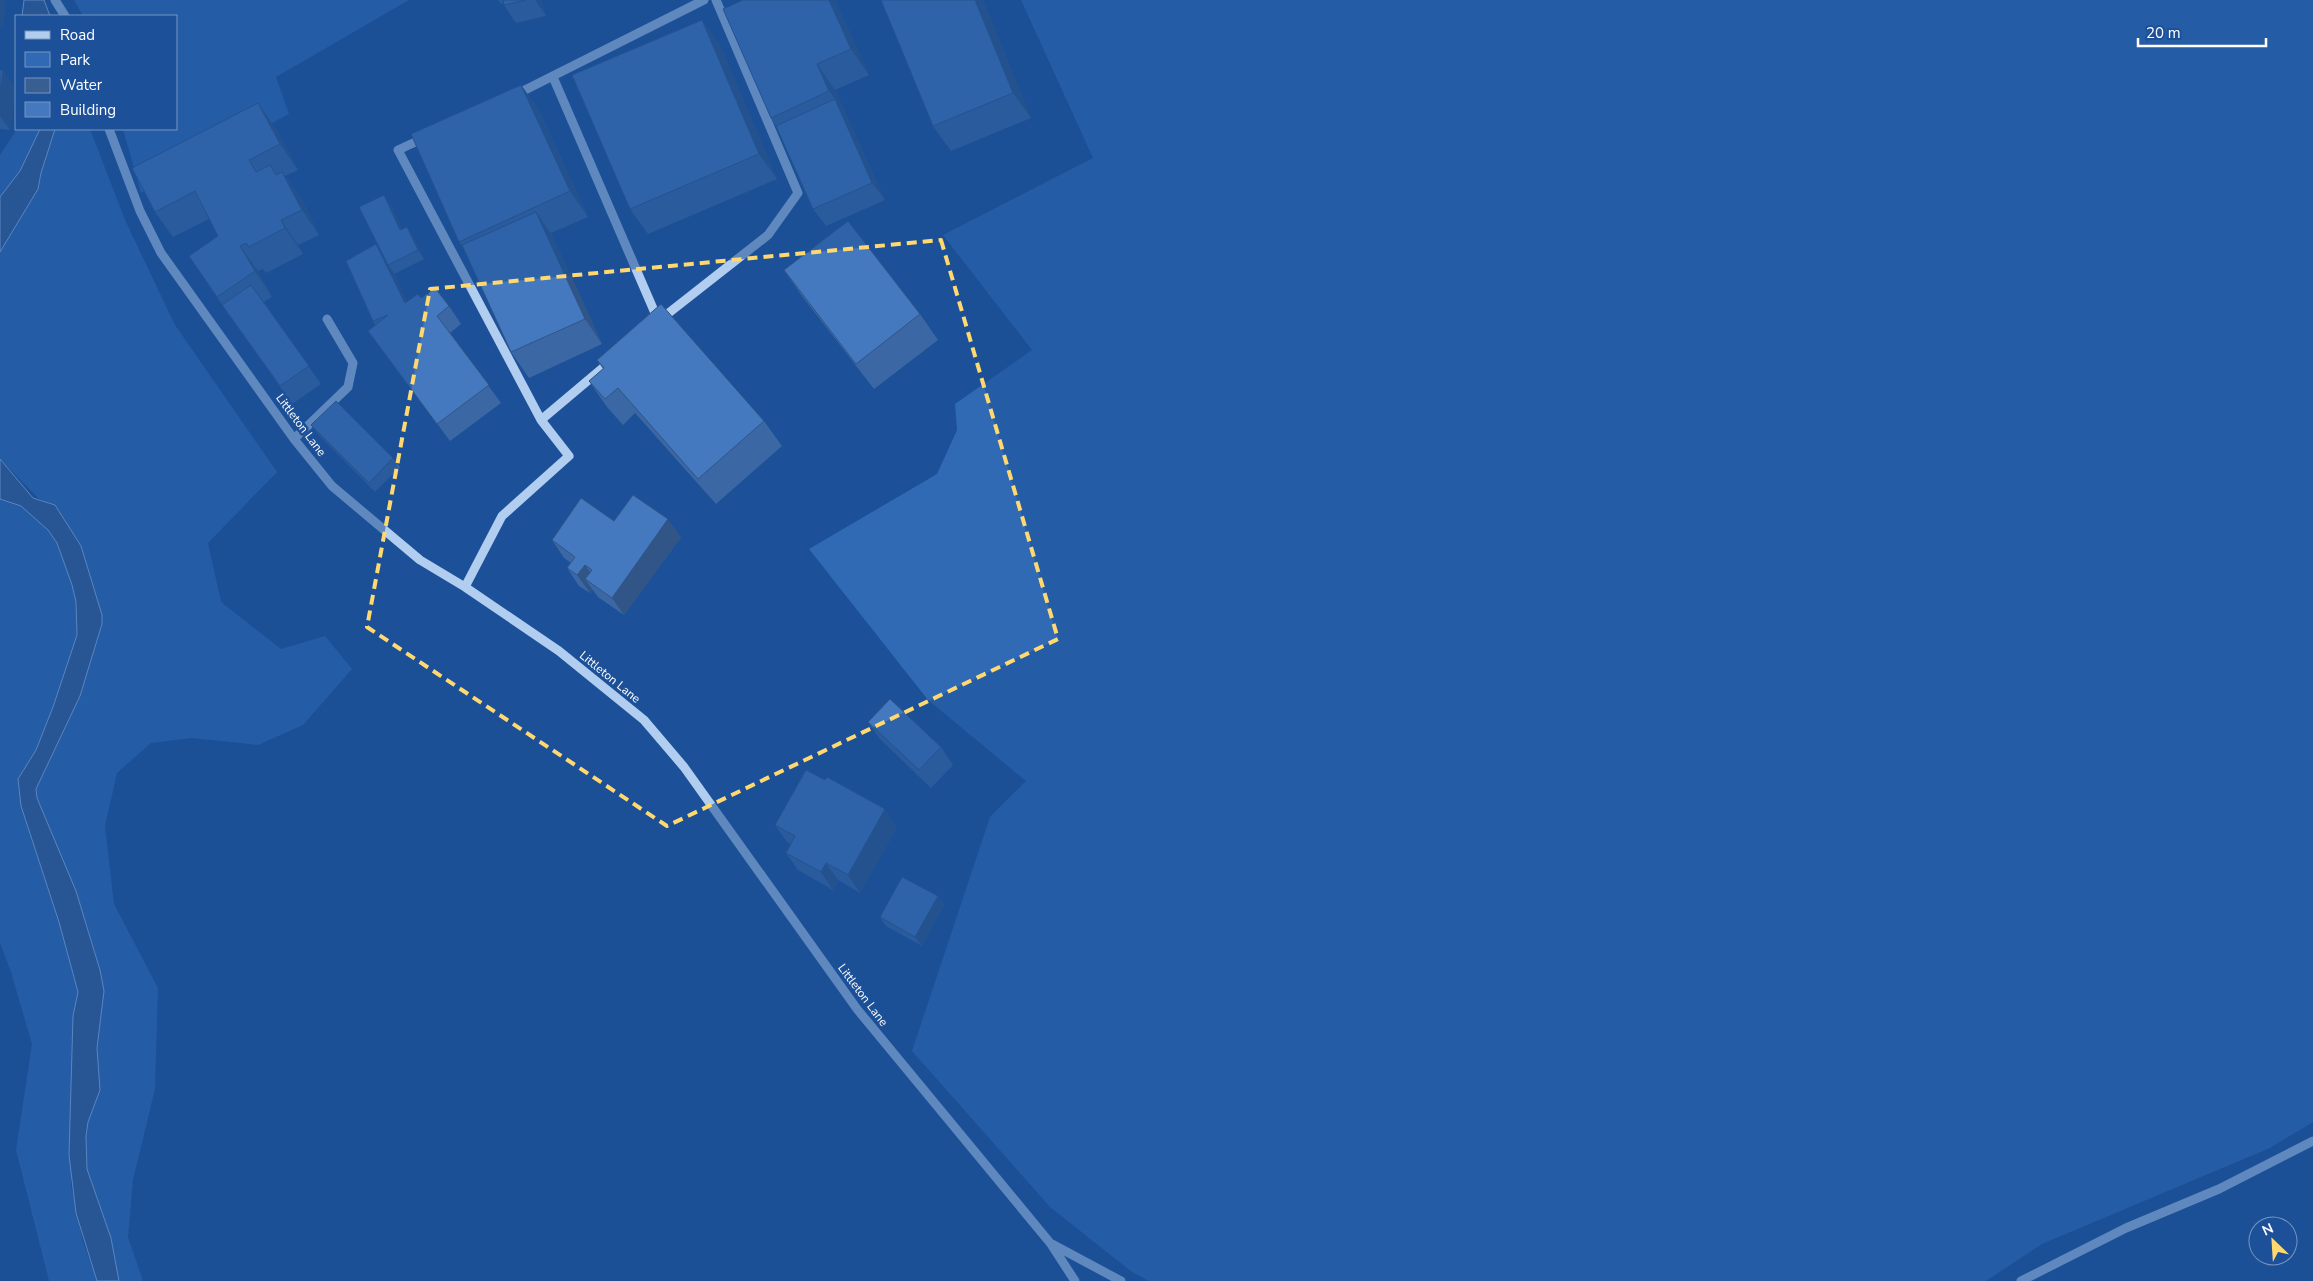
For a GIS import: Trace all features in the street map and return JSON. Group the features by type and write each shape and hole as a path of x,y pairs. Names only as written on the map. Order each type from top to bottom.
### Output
{"street":[{"path":"55,0 64,15"},
{"path":"510,97 704,0"},
{"path":"553,77 655,324 768,235 798,193 716,0"},
{"name":"Littleton Lane","path":"109,130 140,211 160,253 294,439 332,486 420,560 465,587 559,651 644,720 690,776 857,1009 1052,1244 1075,1281"},
{"path":"433,134 398,150 541,420 570,456 502,516 465,587"},
{"path":"294,439 348,387 353,363 327,319"},
{"path":"541,420 622,352"},
{"path":"2021,1281 2126,1228 2219,1189 2313,1141"},
{"path":"1052,1244 1121,1281"}],"highlighted area":[{"path":"941,240 1058,639 667,826 367,627 430,289"}],"green space":[{"path":"74,0 409,0 276,77 289,114 141,193 123,130 178,130 178,15 82,15"},
{"path":"1021,0 2313,0 2313,1122 2270,1148 2042,1244 1986,1281 1149,1281 1132,1272 1050,1207 912,1051 990,817 1026,781 928,700 809,549 937,474 957,430 955,404 1032,350 943,235 1093,158"},
{"path":"16,130 40,130 20,171 0,197 0,155"},
{"path":"55,130 90,130 125,220 175,325 277,472 208,543 221,602 281,649 325,636 352,669 303,725 258,745 192,738 151,743 117,773 105,826 114,904 158,988 155,1089 133,1180 128,1237 143,1281 119,1281 111,1238 87,1169 86,1136 88,1122 100,1090 97,1048 104,991 87,925 37,798 36,789 80,696 102,624 81,546 55,506 38,498 0,459 0,252 38,189"},
{"path":"0,499 21,506 48,530 57,543 76,602 77,635 53,707 36,750 18,779 21,806 59,922 78,992 73,1016 71,1185 83,1242 97,1281 49,1281 16,1150 32,1044 11,972 0,943"}],"water":[{"path":"24,0 44,0 50,15 22,15"},
{"path":"40,130 55,130 38,189 0,252 0,197 20,171"},
{"path":"0,459 33,498 55,505 81,546 102,615 102,624 80,696 36,789 37,798 76,891 100,970 104,991 97,1048 100,1090 88,1122 86,1136 87,1169 111,1238 119,1281 97,1281 76,1213 69,1155 73,1016 78,992 59,922 21,806 18,779 36,750 53,707 77,635 76,602 57,543 48,530 21,506 0,499"}],"building":[{"path":"503,0 526,0 504,5"},
{"path":"743,0 829,0 851,49 817,64 829,91 771,118 723,9"},
{"path":"881,0 975,0 1013,93 933,126"},
{"path":"702,20 759,154 630,209 572,75"},
{"path":"0,70 3,70 0,92"},
{"path":"521,85 570,191 459,242 411,134"},
{"path":"835,99 872,183 813,209 776,126"},
{"path":"258,103 280,144 249,160 256,172 270,165 276,175 282,172 302,210 281,220 285,228 249,247 246,243 240,246 255,271 217,297 189,256 218,236 195,191 155,212 132,168"},
{"path":"384,195 400,230 407,227 418,250 388,265 359,207"},
{"path":"536,212 585,319 511,352 462,245"},
{"path":"848,221 920,314 856,364 784,270"},
{"path":"376,244 405,303 418,294 421,298 435,288 449,306 437,316 489,385 437,424 368,331 388,315 373,321 346,261"},
{"path":"251,285 309,366 280,386 222,305"},
{"path":"661,304 764,421 698,479 618,388 605,399 589,381 604,368 597,360"},
{"path":"336,401 393,458 369,483 311,425"},
{"path":"633,495 668,519 612,598 585,579 592,570 585,565 577,575 567,568 575,557 552,540 581,498 614,521"},
{"path":"890,699 941,747 919,770 868,722"},
{"path":"806,770 825,780 827,777 885,809 848,875 826,863 821,872 786,853 795,836 775,825"},
{"path":"902,877 938,896 915,937 880,917"}]}
